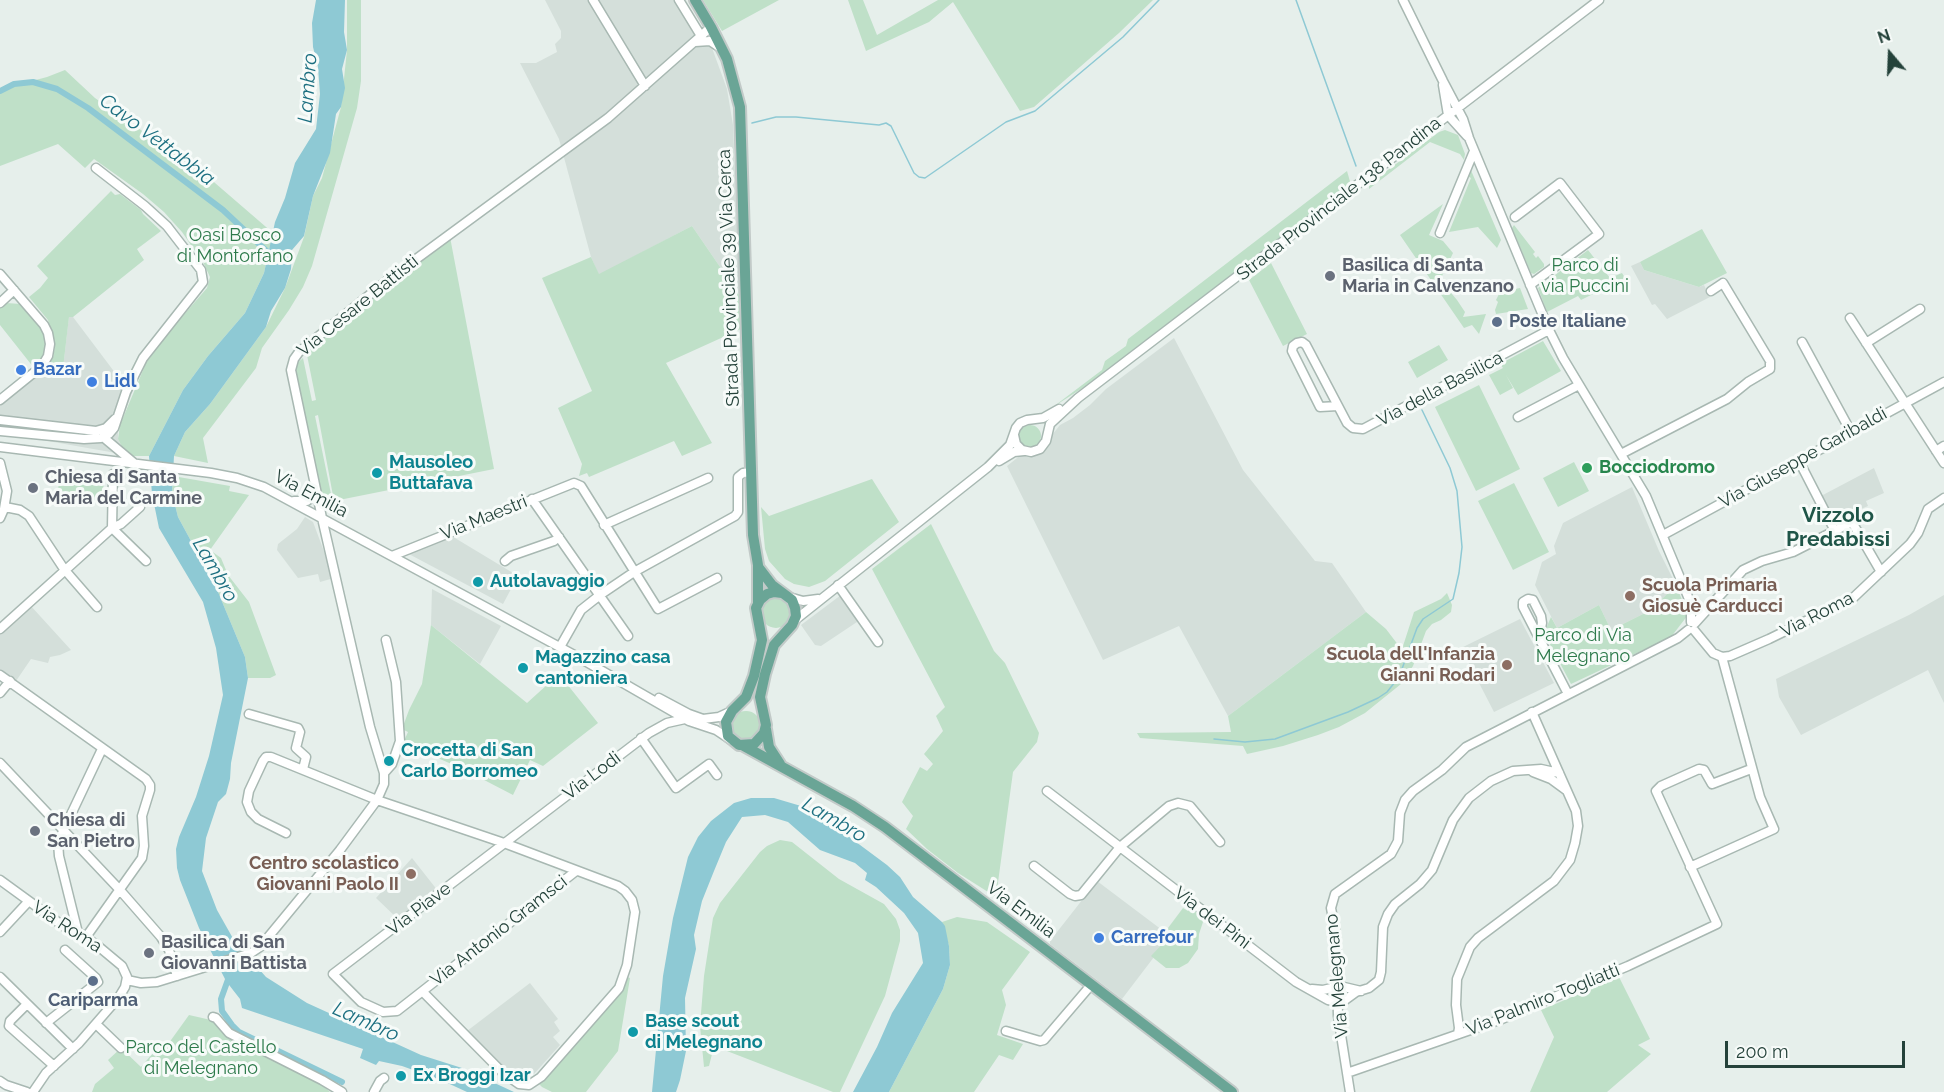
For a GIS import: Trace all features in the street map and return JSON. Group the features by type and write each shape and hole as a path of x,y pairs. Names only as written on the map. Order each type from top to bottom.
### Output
{"main road":[{"name":"Strada Provinciale 39 Via Cerca","path":"695,0 722,49 734,82 741,128 753,535 758,565 756,614 762,640 754,676 746,697 733,710"},
{"name":"Strada Provinciale 39 Via Cerca","path":"758,565 769,582 786,595"},
{"path":"758,603 766,594 774,592 786,595 795,608 791,624 774,647 760,697 770,750 782,766"},
{"path":"757,619 768,630 778,632 791,624"},
{"path":"740,707 752,707 757,710 765,723 759,741 744,746 731,740 726,726 733,710 740,707"},
{"name":"Via Emilia","path":"744,746 885,827 1232,1092"}],"street":[{"path":"593,0 645,86"},
{"path":"680,0 698,39 710,41 722,49"},
{"path":"1403,0 1458,108 1549,330 1579,385 1644,492 1691,604 1692,626 1713,653 1722,657 1760,797 1774,829 1690,867 1657,795 1658,788 1699,769 1704,770 1712,784 1752,769"},
{"name":"Strada Provinciale 138 Pandina","path":"1047,433 1052,420 1078,398 1599,0"},
{"name":"Via Cesare Battisti","path":"384,773 373,736 322,518 291,370 294,359 299,352 380,285 600,124 711,27"},
{"path":"1443,81 1448,115 1469,138"},
{"path":"1440,233 1474,151"},
{"path":"96,168 167,226 200,268 204,278 200,287 143,358 133,377 113,430 118,449"},
{"path":"1515,217 1560,183 1599,234 1530,285"},
{"path":"0,274 46,329 50,339 50,350 42,366 0,400"},
{"path":"1621,454 1727,399 1748,382 1770,369 1770,361 1723,283 1711,291"},
{"path":"0,303 14,290"},
{"path":"1866,344 1920,309"},
{"path":"1850,318 1905,402 1940,448 1944,463"},
{"name":"Via della Basilica","path":"1338,406 1320,407 1292,351 1293,346 1297,343 1302,342 1306,345 1347,423 1353,428 1363,429 1549,330"},
{"path":"1802,342 1851,432"},
{"name":"Via Giuseppe Garibaldi","path":"1663,536 1944,382"},
{"path":"1518,417 1579,385"},
{"name":"Strada Provinciale 138 Pandina","path":"1032,420 1047,417 1078,398"},
{"path":"0,420 96,431 106,428 116,419"},
{"path":"791,624 821,597 988,467 1010,445 1020,424 1032,420 1041,423 1047,433 1045,443 1040,449 1033,452 1012,453 988,467"},
{"path":"0,431 79,439 103,437 113,430"},
{"path":"1014,435 1017,444 1024,451"},
{"path":"103,437 141,464"},
{"name":"Via Emilia","path":"0,447 237,478 264,487 560,647 685,719 716,730 731,740"},
{"path":"1799,461 1836,531"},
{"path":"0,462 8,491 0,518"},
{"path":"560,647 581,610 634,572 737,514 738,477 752,472"},
{"path":"113,474 112,528 146,561"},
{"path":"708,478 604,525 658,609 717,578"},
{"name":"Via Maestri","path":"392,556 570,483 578,483 604,525"},
{"path":"292,501 307,501 313,494 315,485"},
{"name":"Via Roma","path":"1722,657 1729,657 1842,605 1861,591 1915,539 1928,509 1944,498"},
{"path":"532,499 628,636"},
{"path":"5,507 20,510 28,516 64,569 97,607"},
{"path":"0,629 64,569 140,507"},
{"name":"Via Melegnano","path":"1350,1092 1339,1026 1336,935 1331,909 1335,894 1383,861 1392,852 1398,839 1401,807 1413,791 1442,770 1470,745 1678,638 1692,626 1743,570 1762,561 1793,552 1852,522 1881,572"},
{"path":"505,561 511,556 554,541 559,537"},
{"path":"838,585 878,642"},
{"path":"786,595 804,601 821,597"},
{"path":"1539,637 1568,694"},
{"path":"33,1092 41,1079 73,1049 119,997 127,980 150,983 253,952 268,938 316,881 377,800 384,784 384,773 394,759 400,743 396,684 386,640"},
{"name":"Via Emilia","path":"578,657 693,716 711,719 733,710"},
{"path":"0,675 146,779 150,785 142,816 143,856 86,937"},
{"path":"0,693 10,681"},
{"path":"1458,1034 1456,987 1462,963 1470,946 1483,933 1548,887 1570,860 1575,843 1578,826 1576,811 1532,712"},
{"path":"249,714 298,728 300,732 296,748 306,757 303,769"},
{"name":"Via Lodi","path":"504,843 641,738 659,726 685,719"},
{"path":"641,738 676,788 709,765 717,775"},
{"path":"1531,770 1543,766 1547,761 1548,748"},
{"path":"78,933 59,856 58,842 102,749"},
{"path":"286,833 258,819 251,812 247,802 249,791 266,757 303,769 377,800 504,843 620,887 632,900 635,912 632,933 626,968 619,988 535,1081 527,1086 515,1082 496,1066 423,992"},
{"path":"2,770 119,889 165,943 177,976"},
{"path":"1531,770 1556,782 1569,794"},
{"path":"1338,1002 1373,986 1381,976 1382,933 1388,914 1395,904 1420,884 1432,870 1458,811 1469,798 1491,781 1513,771 1552,770 1559,773"},
{"path":"1546,776 1555,776 1559,773"},
{"name":"Via dei Pini","path":"1047,791 1296,982 1328,1000 1338,1002"},
{"path":"1034,866 1070,894 1077,896 1084,892 1120,847 1169,806 1178,803 1187,804 1192,808 1221,842"},
{"name":"Via Piave","path":"333,974 504,843"},
{"name":"Via Palmiro Togliatti","path":"1347,1073 1502,1019 1604,977 1717,924 1690,867"},
{"name":"Via Antonio Gramsci","path":"333,974 359,1001 383,1012 397,1011 576,871"},
{"name":"Via Roma","path":"0,880 68,930 86,937 122,966 127,980"},
{"path":"0,932 28,902"},
{"path":"46,1023 98,982 64,950"},
{"path":"0,977 73,1049"},
{"path":"1006,1030 1044,1041 1091,985"},
{"path":"1306,987 1323,990 1337,986 1362,991"},
{"path":"27,1004 9,1021 9,1026 54,1066"},
{"path":"213,1017 228,1033 342,1092"},
{"path":"96,1024 121,1048"},
{"path":"1345,1062 1365,1066"},
{"path":"374,1092 384,1078"},
{"path":"0,1081 27,1092"}],"shaded area":[{"path":"545,0 684,0 712,48 727,89 733,125 740,296 692,226 599,275 591,257 559,139 520,63 536,63 557,52 555,44 561,38 561,31"},
{"path":"1640,262 1644,270 1699,287 1704,285 1710,297 1667,319 1655,304 1652,305 1631,266"},
{"path":"69,316 73,317 119,378 135,385 118,431 118,439 123,449 116,453 25,437 0,426 0,404 37,368 43,376 62,377"},
{"path":"1174,338 1243,470 1315,561 1332,563 1366,612 1228,716 1179,626 1103,660 1007,466 1022,454 1033,456 1040,453 1049,446 1052,435 1060,425 1073,418 1106,389"},
{"path":"1874,468 1884,493 1866,501 1868,506 1854,512 1837,526 1821,496"},
{"path":"1632,487 1676,585 1651,610 1611,630 1599,605 1557,628 1535,585 1542,562 1556,554 1554,546 1563,523"},
{"path":"305,517 313,522 334,578 320,582 318,574 298,578 277,550 278,544 297,529"},
{"path":"450,535 518,576 503,604 407,553"},
{"path":"432,589 501,626 480,664 431,625"},
{"path":"841,595 860,620 821,646 815,645 801,625"},
{"path":"1944,595 1944,703 1928,670 1801,735 1779,697 1776,679 1909,615"},
{"path":"30,605 71,650 50,657 48,663 31,659 16,681 0,670 0,633"},
{"name":"Scuola dell'Infanzia Gianni Rodari","path":"1520,619 1554,683 1494,712 1461,648"},
{"name":"Centro scolastico Giovanni Paolo II","path":"412,858 438,891 399,920 376,898"},
{"path":"1097,881 1170,936 1122,999 1050,944"},
{"path":"530,983 558,1019 554,1022 560,1031 553,1037 560,1045 534,1074 525,1077 509,1071 494,1060 467,1031"}],"green space":[{"path":"347,0 361,0 361,81 357,108 312,266 289,310 262,348 256,368 203,438 208,463 174,456 185,432 210,404 266,327 285,288 304,237 313,196 322,178 341,107 347,50"},
{"path":"703,0 779,0 722,31"},
{"path":"848,0 863,0 877,35 938,0 1153,0 1119,33 1034,107 1020,111 953,2 929,22 866,51"},
{"name":"Oasi Bosco di Montorfano","path":"65,70 95,98 158,142 164,139 273,233 264,273 245,313 208,356 183,390 149,456 132,456 123,449 118,439 120,425 146,363 168,333 207,288 210,277 182,232 164,212 94,159 85,168 58,144 0,166 0,93 17,85"},
{"path":"1445,130 1458,135 1465,154 1464,160 1460,154 1430,142 1369,189 1369,184 1439,132"},
{"path":"1470,168 1501,240 1497,248 1478,227 1449,232 1471,178 1467,176"},
{"path":"1347,171 1351,185 1106,373 1053,407 1102,370 1105,361 1126,346 1128,339"},
{"path":"111,191 115,195 120,194 141,210 161,231 137,249 144,260 73,317 69,317 62,377 43,376 41,373 53,358 55,346 48,320 29,297 48,278 37,266"},
{"path":"1443,204 1429,235 1443,241 1453,253 1442,276 1436,282 1438,285 1442,282 1457,300 1465,312 1463,317 1486,314 1479,334 1472,325 1464,328 1400,235"},
{"path":"1514,225 1535,252 1533,254 1536,258 1538,256 1544,264 1544,267 1534,274 1531,273 1512,228"},
{"path":"692,226 740,296 741,329 666,363 712,443 682,456 674,441 589,477 587,473 579,476 582,464 558,408 592,391 542,278 591,257 599,274"},
{"path":"1702,229 1727,273 1699,287 1644,270 1640,262"},
{"path":"450,237 494,469 334,501 318,415 315,416 331,494 321,497 294,366 303,358 312,401 316,400 306,350"},
{"name":"Parco di via Puccini","path":"1588,250 1610,278 1622,273 1625,278 1581,300 1578,296 1547,312 1538,288"},
{"path":"1271,263 1307,334 1283,346 1249,280"},
{"path":"1520,288 1528,309 1496,314 1498,302 1496,300 1500,292"},
{"path":"6,303 21,304 42,328 46,342 45,353 34,368 0,325 0,307"},
{"path":"1543,341 1561,371 1518,395 1506,375 1513,388 1500,395 1489,375 1503,368 1500,364"},
{"path":"1439,345 1448,360 1417,378 1408,362"},
{"path":"1479,385 1520,469 1476,491 1435,407"},
{"path":"1026,425 1034,425 1041,432 1041,440 1034,447 1026,447 1019,440 1019,432"},
{"path":"1574,462 1589,491 1558,507 1543,478"},
{"path":"59,470 104,473 103,501 58,498"},
{"path":"173,476 230,486 229,491 249,495 210,550 221,558 228,575 249,602 276,675 270,678 248,678 245,657 216,587 178,517 172,493"},
{"path":"872,479 899,522 825,581 809,587 794,584 785,579 769,561 765,549 761,507 769,516"},
{"path":"1514,483 1549,552 1513,570 1478,501"},
{"path":"931,524 994,651 1005,663 1039,733 1037,742 1013,772 996,897 958,873 906,829 913,816 902,802 920,767 927,771 933,764 924,754 943,731 936,716 945,707 872,569"},
{"name":"Parco di Via Melegnano","path":"1676,585 1688,615 1671,637 1571,684 1544,633 1551,617 1557,628 1599,605 1611,630 1651,610"},
{"path":"1447,593 1452,605 1451,612 1432,624 1426,631 1413,666 1401,684 1365,713 1339,727 1283,746 1247,754 1243,746 1140,738 1137,733 1231,732 1228,716 1366,612 1386,629 1399,646 1403,646 1414,612 1441,599"},
{"path":"776,598 787,602 791,613 787,624 776,628 765,624 761,613 765,602"},
{"path":"431,625 527,703 559,674 598,723 543,766 530,760 513,795 463,769 403,743 408,732 402,729 422,684"},
{"path":"746,711 757,715 761,726 757,737 746,741 735,737 731,726 735,715"},
{"path":"780,840 792,842 839,879 884,904 896,919 900,930 900,941 885,996 840,1092 833,1092 714,1046 709,1066 704,1067 700,1026 704,976 713,918 720,903 760,852"},
{"path":"1190,907 1204,919 1199,934 1198,949 1188,963 1179,968 1166,968 1151,956 1170,936 1165,932 1183,908 1188,911"},
{"path":"957,917 987,922 1030,952 1002,990 1006,1005 997,1035 1023,1044 1013,1060 999,1055 974,1092 889,1092 943,989 950,965 949,946 942,922"},
{"path":"627,977 630,978 618,1051 586,1092 552,1092 542,1087 538,1083"},
{"path":"1619,977 1650,1039 1638,1045 1651,1054 1607,1092 1530,1092 1554,1037 1541,1010"},
{"name":"Parco del Castello di Melegnano","path":"189,1015 211,1020 321,1084 330,1092 92,1092 95,1084 114,1068 108,1060 121,1048 141,1067 152,1054 156,1057 166,1047"}],"water":[{"path":"316,0 345,0 344,32 347,50 342,69 345,88 341,107 336,114 330,153 313,196 304,236 292,250 291,269 285,288 271,311 266,327 210,404 185,432 174,456 172,493 178,517 216,587 245,657 248,678 231,763 230,779 226,794 218,802 206,838 202,871 217,910 235,942 266,977 307,1003 421,1055 462,1068 514,1092 467,1092 402,1066 379,1061 376,1065 360,1058 363,1049 242,1008 240,999 226,981 199,928 177,868 176,849 179,837 196,797 209,756 223,695 216,648 203,602 159,528 152,494 149,456 183,390 208,356 245,313 264,273 275,222 295,163 316,129 320,94 312,23"},
{"path":"751,798 774,798 801,806 825,819 887,865 900,877 913,897 945,926 950,965 943,989 889,1092 853,1092 892,1013 923,963 918,933 904,913 865,880 867,873 855,863 820,850 788,822 765,815 742,817 726,842 714,871 702,901 694,935 696,949 685,998 686,1051 680,1080 676,1092 652,1092 663,976 673,918 688,857 698,837 711,821 734,803"}],"waterway":[{"path":"752,123 776,117 879,125 886,123 891,126 914,173 925,178 1006,122 1035,111 1123,37 1159,0"},
{"path":"1296,0 1356,166"},
{"name":"Cavo Vettabbia","path":"0,91 14,84 33,82 57,89 88,108 223,210 274,258"},
{"path":"1214,739 1245,742 1275,739 1348,712 1378,698 1387,692 1399,677 1417,628 1423,619 1453,599 1462,547 1457,491 1450,468 1422,410"},
{"path":"230,974 221,999 222,1011 239,1032 342,1082"}],"place":[{"name":"Basilica di Santa Maria in Calvenzano","path":"1330,276"},
{"name":"Poste Italiane","path":"1497,322"},
{"name":"Bazar","path":"21,370"},
{"name":"Lidl","path":"92,382"},
{"name":"Bocciodromo","path":"1587,468"},
{"name":"Mausoleo Buttafava","path":"377,473"},
{"name":"Chiesa di Santa Maria del Carmine","path":"33,488"},
{"name":"Autolavaggio","path":"478,582"},
{"name":"Scuola Primaria Giosuè Carducci","path":"1630,596"},
{"name":"Scuola dell'Infanzia Gianni Rodari","path":"1507,665"},
{"name":"Magazzino casa cantoniera","path":"523,668"},
{"name":"Crocetta di San Carlo Borromeo","path":"389,761"},
{"name":"Chiesa di San Pietro","path":"35,831"},
{"name":"Centro scolastico Giovanni Paolo II","path":"411,874"},
{"name":"Carrefour","path":"1099,938"},
{"name":"Basilica di San Giovanni Battista","path":"149,953"},
{"name":"Cariparma","path":"93,981"},
{"name":"Base scout di Melegnano","path":"633,1032"},
{"name":"Ex Broggi Izar","path":"401,1076"}],"district":[{"name":"Vizzolo Predabissi","path":"1838,528"}],"water label":[{"name":"Lambro","path":"308,88"},
{"name":"Lambro","path":"215,570"},
{"name":"Lambro","path":"834,820"},
{"name":"Lambro","path":"366,1022"}]}
